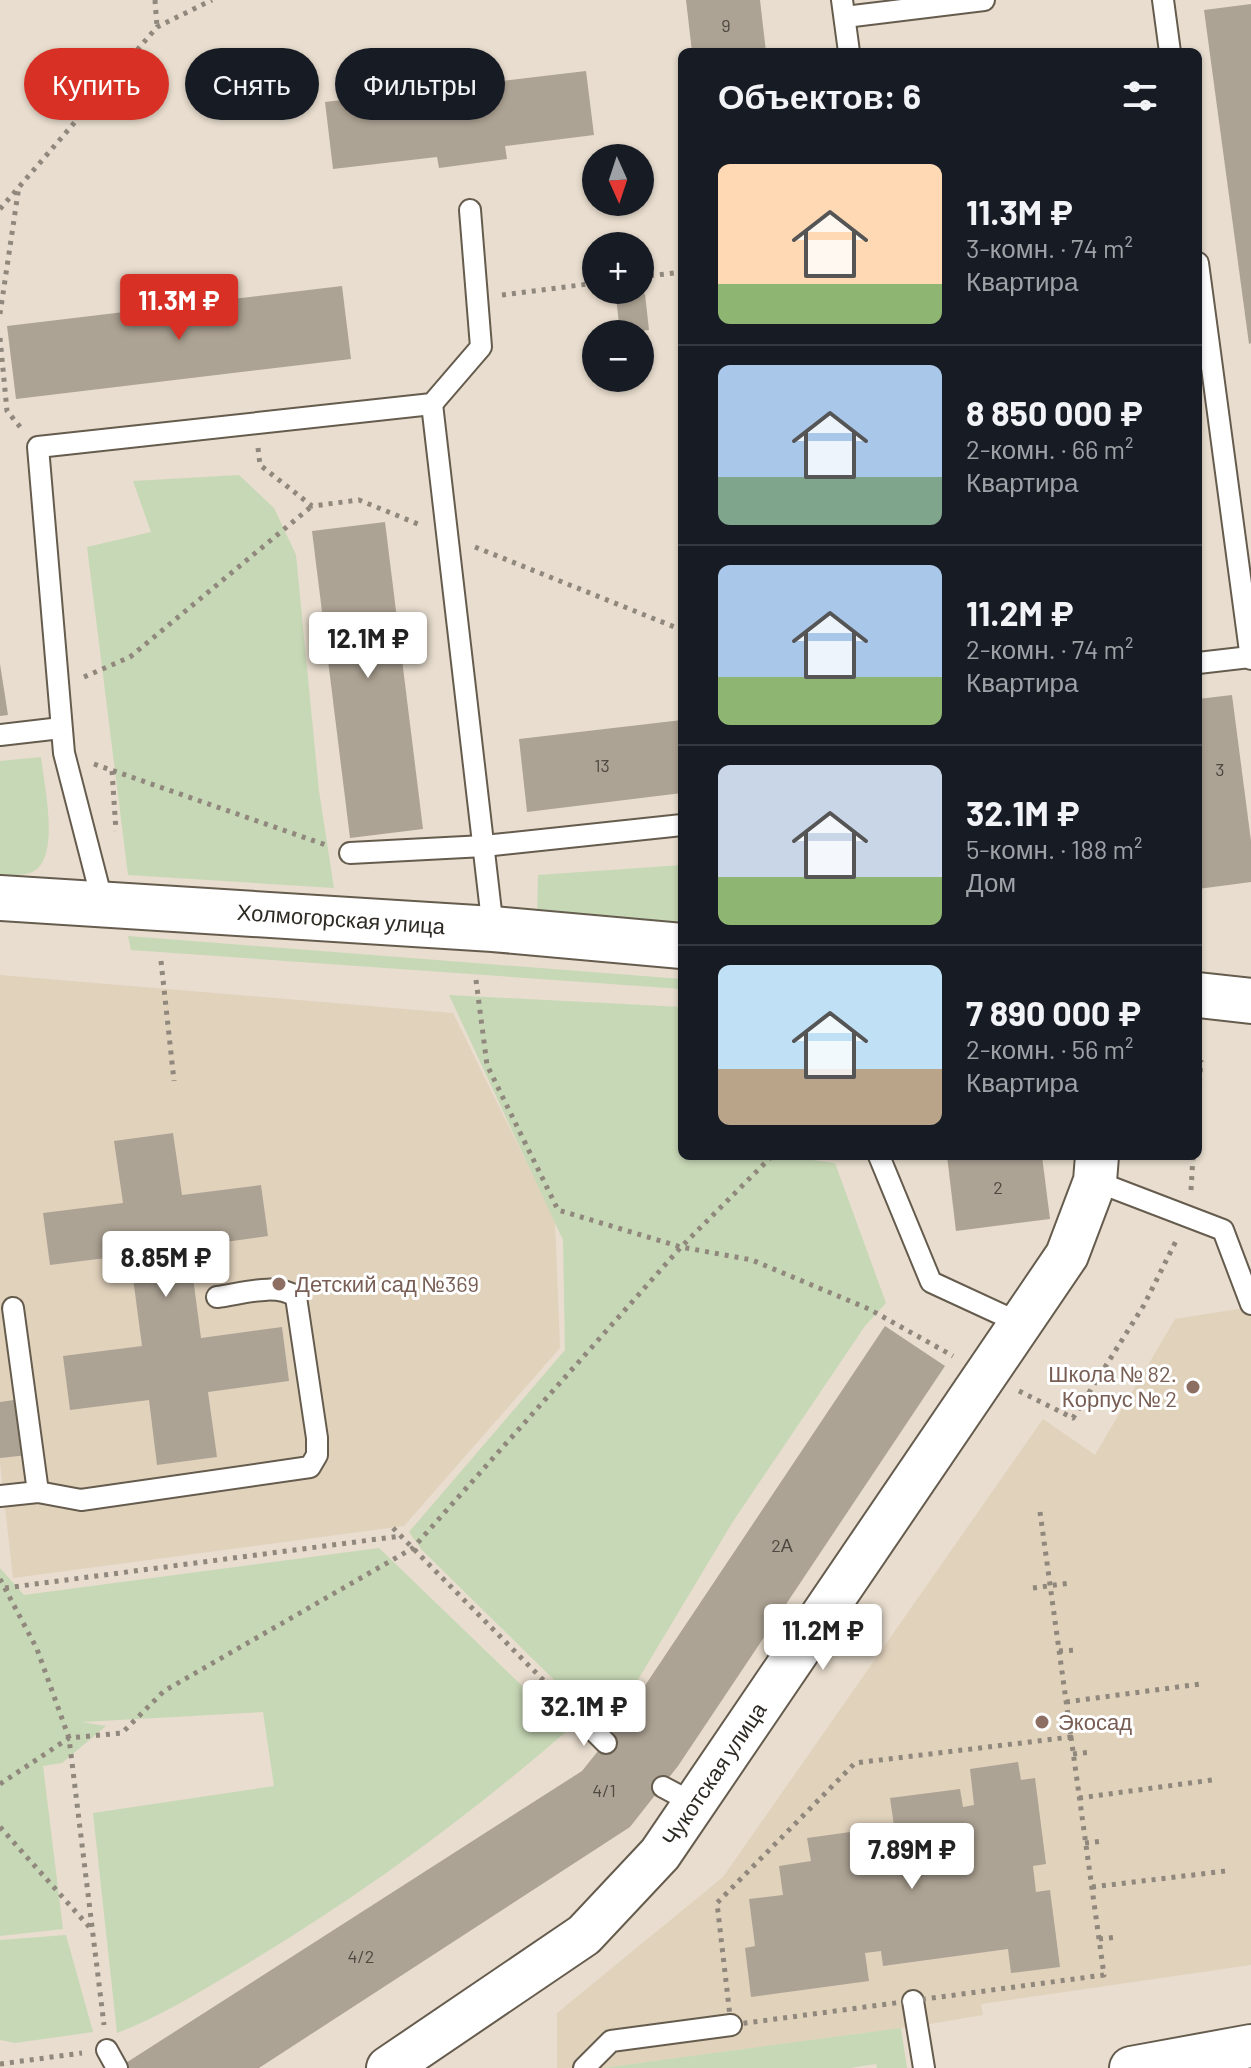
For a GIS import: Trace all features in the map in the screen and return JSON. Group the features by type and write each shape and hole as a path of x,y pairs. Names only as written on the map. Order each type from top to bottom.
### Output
{"main road":[{"name":"Холмогорская улица","path":"0,898 493,929 678,946"},
{"path":"1202,995 1251,1001"}],"street":[{"name":"Чукотская улица","path":"388,2068 584,1935 660,1854 678,1795 1022,1324 1067,1255 1096,1168"},
{"path":"1131,2068 1251,2046"}],"lane":[{"path":"849,48 844,8 984,0"},
{"path":"1163,0 1169,48"},
{"path":"103,904 64,753 55,681 38,447 432,404 481,347 470,210"},
{"path":"1202,293 1251,658 1202,663"},
{"path":"432,404 493,929"},
{"path":"0,735 61,728"},
{"path":"350,853 484,846 678,825"},
{"path":"881,1160 931,1282 1022,1324"},
{"path":"1096,1168 1223,1230 1251,1304"},
{"path":"0,1496 38,1492 81,1500 310,1467 317,1455 317,1438 296,1297 287,1290 274,1290 217,1297"},
{"path":"13,1308 38,1492"},
{"path":"577,1714 606,1743"},
{"path":"913,2001 924,2068"},
{"path":"584,2068 611,2041 731,2025"},
{"path":"107,2050 117,2068"}],"path":[{"path":"155,0 157,27"},
{"path":"0,209 157,27 212,0"},
{"path":"0,314 20,185"},
{"path":"654,275 678,272"},
{"path":"477,298 582,285"},
{"path":"0,338 7,411"},
{"path":"0,407 38,447"},
{"path":"55,681 85,677 130,657 312,506"},
{"path":"64,753 350,853"},
{"path":"161,961 174,1081"},
{"path":"476,980 487,1065 558,1210 681,1247"},
{"path":"0,1784 69,1738 122,1733 164,1691 413,1548 681,1247 768,1160"},
{"path":"1040,1512 1104,1975 731,2025 717,1903 855,1763 1071,1737"},
{"path":"393,1528 577,1714"},
{"path":"5,1588 401,1536"},
{"path":"0,1579 37,1649 69,1738 107,2050 0,2064"},
{"path":"1033,1588 1070,1583"},
{"path":"1059,1651 1076,1650"},
{"path":"1066,1702 1200,1684"},
{"path":"1073,1754 1092,1752"},
{"path":"1079,1798 1212,1780"},
{"path":"0,1827 93,1930"},
{"path":"1085,1843 1103,1841"},
{"path":"1092,1887 1226,1871"},
{"path":"1099,1939 1117,1937"}],"shaded area":[{"name":"Детский сад №369","path":"0,975 453,1013 555,1220 560,1348 404,1526 13,1578 0,1463"},
{"name":"Экосад","path":"1251,1307 1251,1965 981,2004 983,2015 918,2026 602,2068 557,2068 557,2013 723,1877 1043,1419 1095,1455 1175,1319"}],"green space":[{"path":"239,475 274,508 296,555 319,791 334,888 128,875 87,547 151,532 133,481"},
{"path":"41,757 49,832 44,860 29,873 0,874 0,761"},
{"path":"678,865 678,923 537,919 538,875"},
{"path":"128,936 678,979 678,989 131,950"},
{"path":"449,995 678,1007 678,1160 812,1160 835,1163 886,1303 865,1326 732,1523 636,1683 599,1724 422,1550 409,1532 565,1350 563,1240"},
{"path":"379,1548 568,1730 452,1825 330,1912 198,1993 117,2033 93,1813 274,1786 263,1712 82,1722 106,1726 62,1763 43,1766 63,1929 0,1936 0,1568 24,1595"},
{"path":"66,1935 93,2032 15,2043 0,2040 0,1940"},
{"path":"901,2028 907,2068 877,2068 876,2064 850,2068 602,2068"}],"building":[{"path":"686,0 760,0 766,48 692,48"},
{"path":"1251,4 1251,343 1249,344 1204,10"},
{"path":"586,71 594,135 505,146 507,159 439,168 437,157 333,169 325,102 335,101 335,120 505,120 505,81"},
{"path":"342,286 351,359 16,399 7,326"},
{"path":"617,304 646,304 648,320 619,320"},
{"path":"385,522 423,829 350,838 312,531"},
{"path":"0,664 8,715 0,716"},
{"path":"1232,695 1251,841 1251,882 1202,888 1202,699"},
{"path":"678,720 678,793 527,812 519,739"},
{"path":"173,1133 182,1195 261,1185 268,1236 189,1247 201,1338 282,1327 289,1381 208,1392 217,1457 157,1465 149,1400 70,1410 63,1356 142,1346 130,1255 50,1265 43,1213 123,1203 114,1141"},
{"path":"947,1160 1043,1160 1050,1219 956,1231"},
{"path":"885,1326 945,1366 678,1766 630,1827 259,2068 118,2068 582,1771 618,1726"},
{"path":"21,1399 28,1455 0,1458 0,1402"},
{"path":"1018,1762 1021,1780 1035,1778 1046,1864 1033,1866 1036,1892 1050,1890 1060,1967 1011,1973 1008,1949 883,1966 881,1951 865,1953 869,1981 751,1997 745,1948 755,1946 749,1899 783,1895 779,1866 811,1861 807,1838 894,1826 890,1798 960,1789 963,1807 974,1805 970,1769"}],"place":[{"name":"Детский сад №369","path":"279,1284"},
{"name":"Школа № 82. Корпус № 2","path":"1193,1387"},
{"name":"Экосад","path":"1042,1722"}]}
